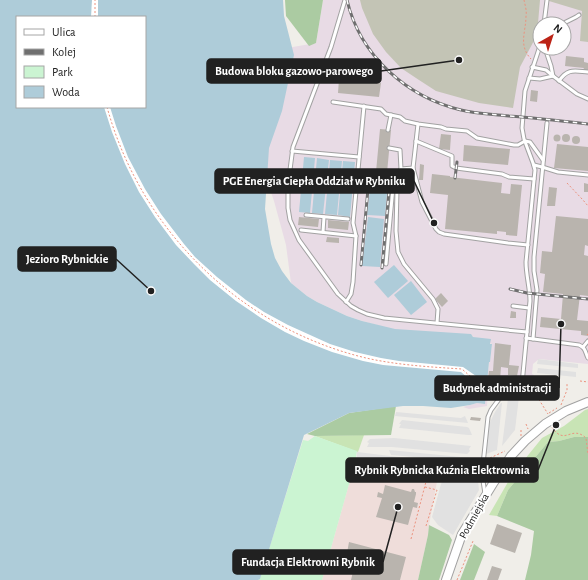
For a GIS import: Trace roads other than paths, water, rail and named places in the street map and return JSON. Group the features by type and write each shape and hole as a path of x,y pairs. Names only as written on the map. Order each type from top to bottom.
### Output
{"street":[{"name":"Podmiejska","path":"446,580 462,534 494,482 521,444 548,418 588,402"}],"lane":[{"path":"345,0 331,47 297,133 292,151 287,200 290,220 299,240 333,288 346,302 358,310 371,315 384,318 527,331 534,325"},
{"path":"545,16 546,0"},
{"path":"572,19 579,15"},
{"path":"522,384 530,291 526,267 535,170 522,131 522,122 526,91 536,56"},
{"path":"548,56 552,76"},
{"path":"532,68 546,70 577,94 588,99"},
{"path":"560,80 564,74 569,72 588,72"},
{"path":"529,78 540,79 552,76"},
{"path":"333,102 381,109 386,114 400,117 405,121 467,131 477,138 514,145 518,145 525,141 530,142 543,160"},
{"path":"346,302 350,297 352,290 356,236 353,223 364,106"},
{"path":"388,130 391,115"},
{"path":"533,339 537,290 534,271 534,257 547,123"},
{"path":"418,124 413,168 422,202 436,229 439,232 528,245"},
{"path":"416,140 452,156 452,166 456,168 502,174 509,177 534,179"},
{"path":"389,148 400,150 401,169"},
{"path":"292,151 359,157"},
{"path":"534,165 558,172 588,175"},
{"path":"358,173 388,177 395,175 401,169 413,168"},
{"path":"386,264 395,175"},
{"path":"395,175 397,190 396,231 398,252 404,264 433,299 438,309 437,323"},
{"path":"306,215 348,219"},
{"path":"323,232 324,217"},
{"path":"301,230 356,236"},
{"path":"513,306 529,308"},
{"path":"526,338 579,344 586,350 588,358"},
{"path":"583,347 588,341"},
{"path":"485,496 482,474 488,417 491,410 508,387"},
{"path":"483,461 494,466 506,464"},
{"path":"483,461 486,472 494,482"}],"water":[{"path":"0,0 283,0 284,16 294,55 282,111 269,148 265,209 271,244 275,258 282,271 291,283 307,296 347,316 362,321 395,329 471,334 473,337 491,339 490,344 492,344 485,404 477,403 451,408 403,406 349,413 304,435 260,579 0,580"},
{"path":"304,157 315,158 310,213 299,212"},
{"path":"317,158 329,160 323,214 312,213"},
{"path":"330,160 342,161 337,215 325,214"},
{"path":"343,161 355,162 350,217 338,215"},
{"path":"371,181 388,182 385,216 367,215"},
{"path":"368,217 384,219 380,267 362,266"},
{"path":"394,265 408,281 388,298 374,282"},
{"path":"411,281 427,302 411,315 394,295"}],"railway":[{"path":"347,0 353,20 363,39 375,56 389,71 422,95 441,104 461,110 588,124"},
{"path":"455,178 457,162"},
{"path":"361,265 369,178"},
{"path":"382,268 390,180"},
{"path":"510,289 527,293 588,299"}],"place":[{"name":"Budowa bloku gazowo-parowego","path":"459,60"},
{"name":"PGE Energia Ciepła Oddział w Rybniku","path":"434,223"},
{"name":"Jezioro Rybnickie","path":"151,291"},
{"name":"Budynek administracji","path":"561,324"},
{"name":"Rybnik Rybnicka Kuźnia Elektrownia","path":"556,425"},
{"name":"Fundacja Elektrowni Rybnik","path":"398,507"}]}
